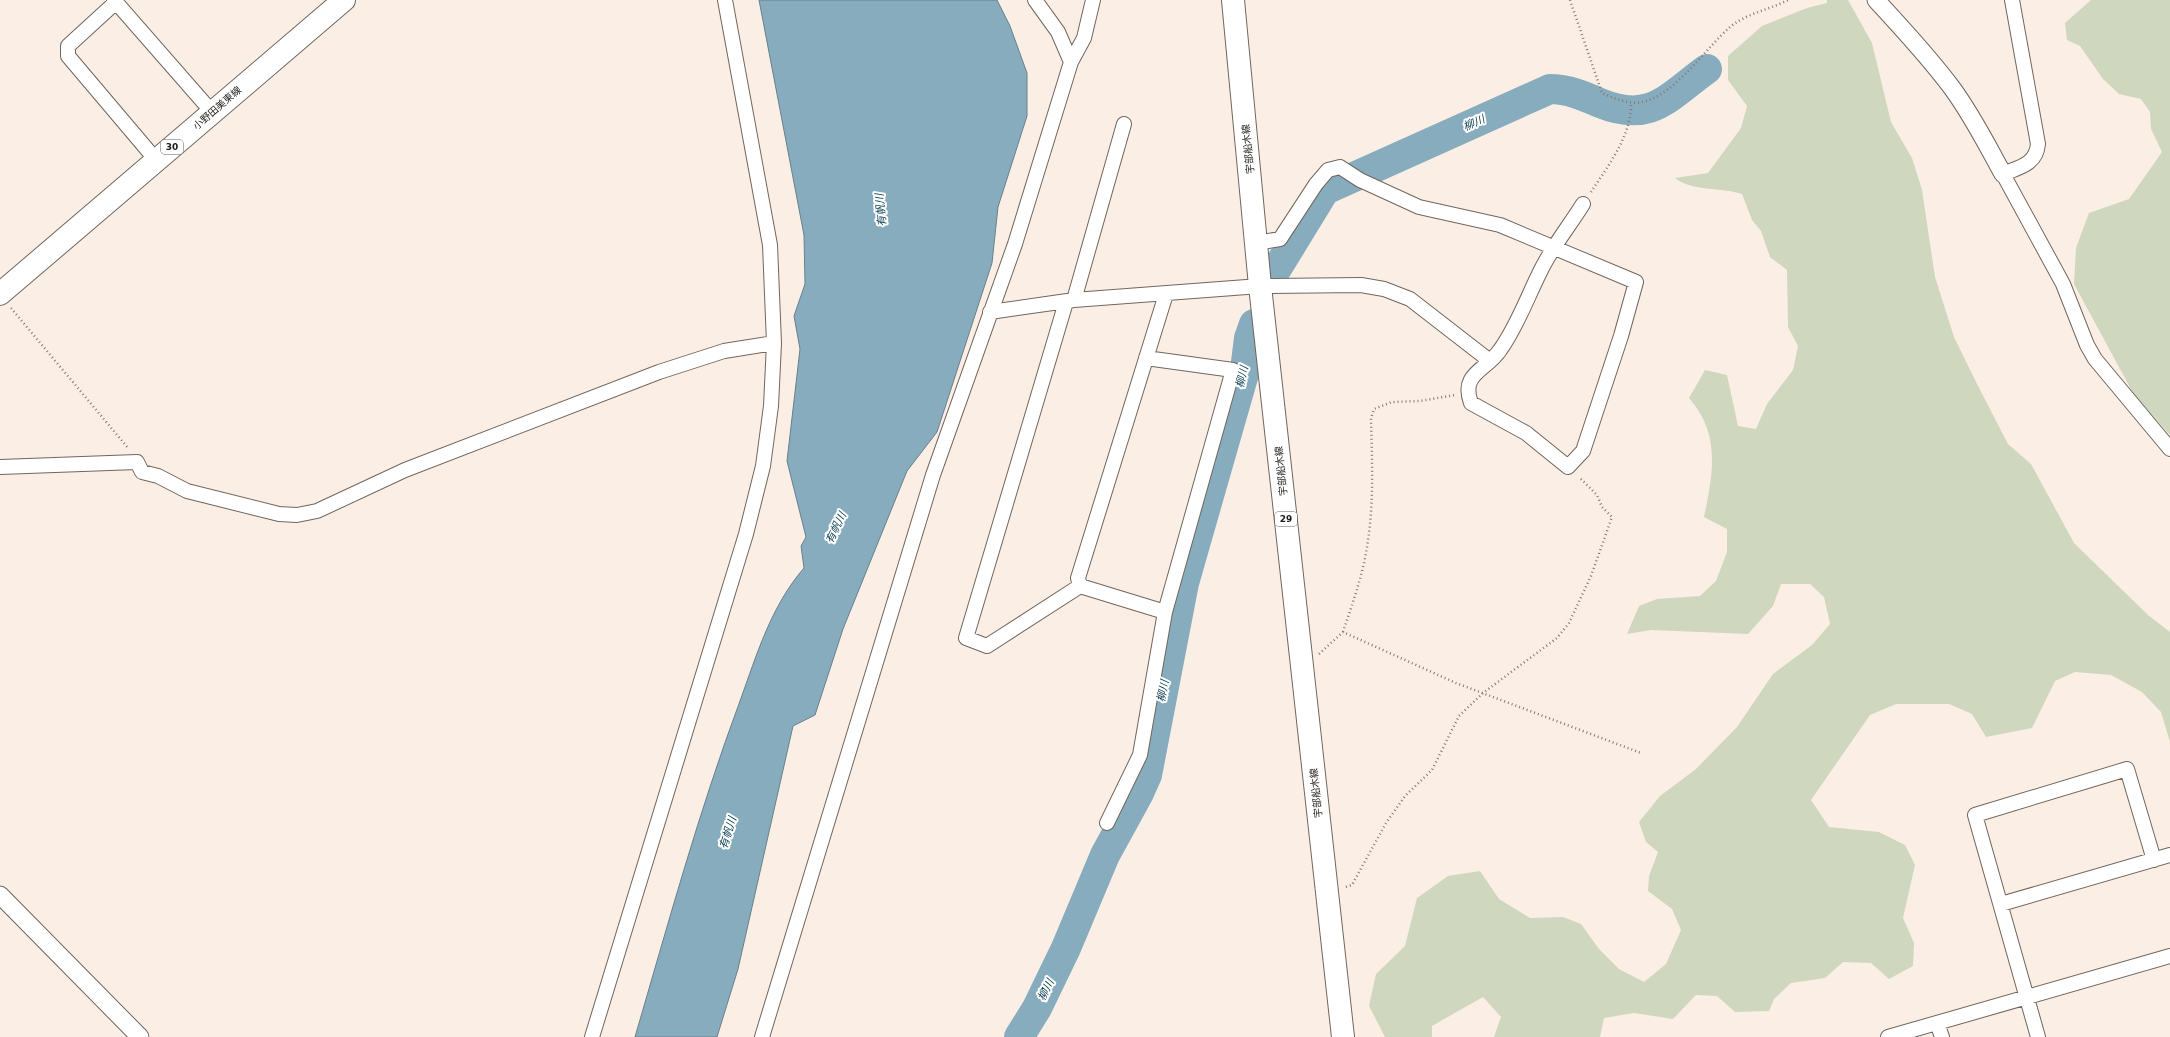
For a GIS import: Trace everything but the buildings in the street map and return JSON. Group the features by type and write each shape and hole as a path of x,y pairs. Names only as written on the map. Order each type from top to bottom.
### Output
{"main road":[{"name":"小野田美東線","path":"5,300 156,160 344,0"},
{"name":"宇部船木線","path":"1233,0 1260,286 1343,1037"}],"street":[{"path":"592,1037 748,527 763,466 771,406 774,343 770,245 725,0"},
{"path":"1035,0 1058,32 1071,62"},
{"path":"762,1037 933,475 1015,244 1071,62 1084,38 1093,0"},
{"path":"1876,0 1952,88 1974,121 2063,284 2087,345 2095,359 2170,449"},
{"path":"2003,174 2030,162 2035,157 2038,144 2012,0"},
{"path":"156,160 68,56 68,46 115,1 212,112"},
{"path":"1124,124 966,638 987,646 1080,586 1165,612"},
{"path":"1257,242 1280,240 1316,184 1328,170 1340,167 1360,180 1419,208 1500,225 1555,248 1636,282 1621,336 1583,451 1568,467 1526,434 1471,403 1467,392 1468,384 1475,374 1500,350 1515,325 1542,266 1555,248 1583,204"},
{"path":"990,312 1070,301 1260,286 1361,285 1384,289 1410,299 1490,361"},
{"path":"1080,586 1078,578 1166,294"},
{"path":"0,467 137,462 142,472 158,476 187,491 279,514 306,514 317,511 434,458 659,372 724,351 774,343"},
{"path":"1107,823 1140,755 1165,612 1233,370 1146,358"},
{"path":"2038,1037 2001,904 1974,815 2127,769 2154,860"},
{"path":"2001,904 2170,856"},
{"path":"0,895 140,1037"},
{"path":"1888,1037 2170,956"},
{"path":"1938,1023 1942,1037"}],"path":[{"path":"1570,0 1602,93 1619,101 1631,103 1645,102 1659,95 1684,75 1731,27 1749,15 1788,0"},
{"path":"1583,204 1614,157 1632,116 1631,103"},
{"path":"5,300 127,446 137,462"},
{"path":"1303,670 1343,632 1361,575 1368,541 1372,478 1370,418 1374,409 1392,402 1420,401 1467,392"},
{"path":"1327,891 1352,885 1386,823 1405,796 1432,770 1459,716 1483,693 1557,638 1569,623 1591,576 1612,517 1602,507 1597,495 1568,467"},
{"path":"1343,632 1380,650 1483,693 1641,754"}],"green space":[{"path":"1827,0 1848,0 1872,43 1891,122 1912,158 1922,190 1935,277 1954,337 2008,444 2031,464 2074,543 2148,615 2170,632 2170,742 2161,712 2142,692 2111,675 2075,672 2055,681 2032,728 1986,737 1972,714 1949,704 1896,704 1870,715 1811,800 1829,827 1879,832 1905,845 1915,865 1903,918 1914,943 1913,966 1889,979 1871,963 1843,962 1825,978 1791,983 1774,999 1769,1011 1735,1012 1717,996 1696,995 1673,1019 1634,1013 1604,1018 1600,1037 1494,1037 1501,1017 1483,997 1432,1026 1432,1037 1385,1037 1369,1006 1376,974 1405,946 1417,898 1448,876 1480,871 1499,899 1530,918 1563,917 1581,924 1599,949 1619,969 1644,982 1666,964 1681,930 1672,909 1648,891 1649,876 1658,852 1646,842 1639,822 1660,796 1696,769 1737,727 1773,674 1812,645 1830,624 1824,597 1810,584 1781,584 1773,606 1748,634 1651,630 1627,634 1639,606 1657,599 1700,596 1716,581 1727,552 1727,529 1704,517 1712,470 1712,455 1706,426 1699,412 1689,398 1705,370 1727,375 1738,426 1756,429 1767,404 1793,370 1798,346 1788,327 1787,270 1770,257 1761,231 1752,220 1742,194 1690,185 1675,178 1708,173 1741,128 1747,106 1728,80 1728,56 1762,26 1807,8 1827,3"},
{"path":"2091,0 2170,0 2170,435 2133,393 2074,284 2076,248 2089,213 2129,199 2162,152 2151,129 2150,112 2141,99 2119,94 2103,79 2080,46 2067,40 2065,23"}],"water":[{"name":"有帆川","path":"759,0 997,0 1010,26 1027,73 1027,116 998,207 992,263 937,432 907,471 843,629 815,715 793,726 738,969 717,1037 635,1037 697,826 725,742 766,631 782,598 804,568 801,546 806,537 787,461 800,349 794,316 805,284 804,235"}],"waterway":[{"name":"柳川","path":"1276,270 1325,190 1550,89 1576,93 1618,109 1646,109 1669,98 1707,69"},
{"name":"柳川","path":"1019,1037 1037,1008 1066,948 1105,855 1139,793 1147,775 1184,583 1245,370 1249,338 1254,324"}]}
